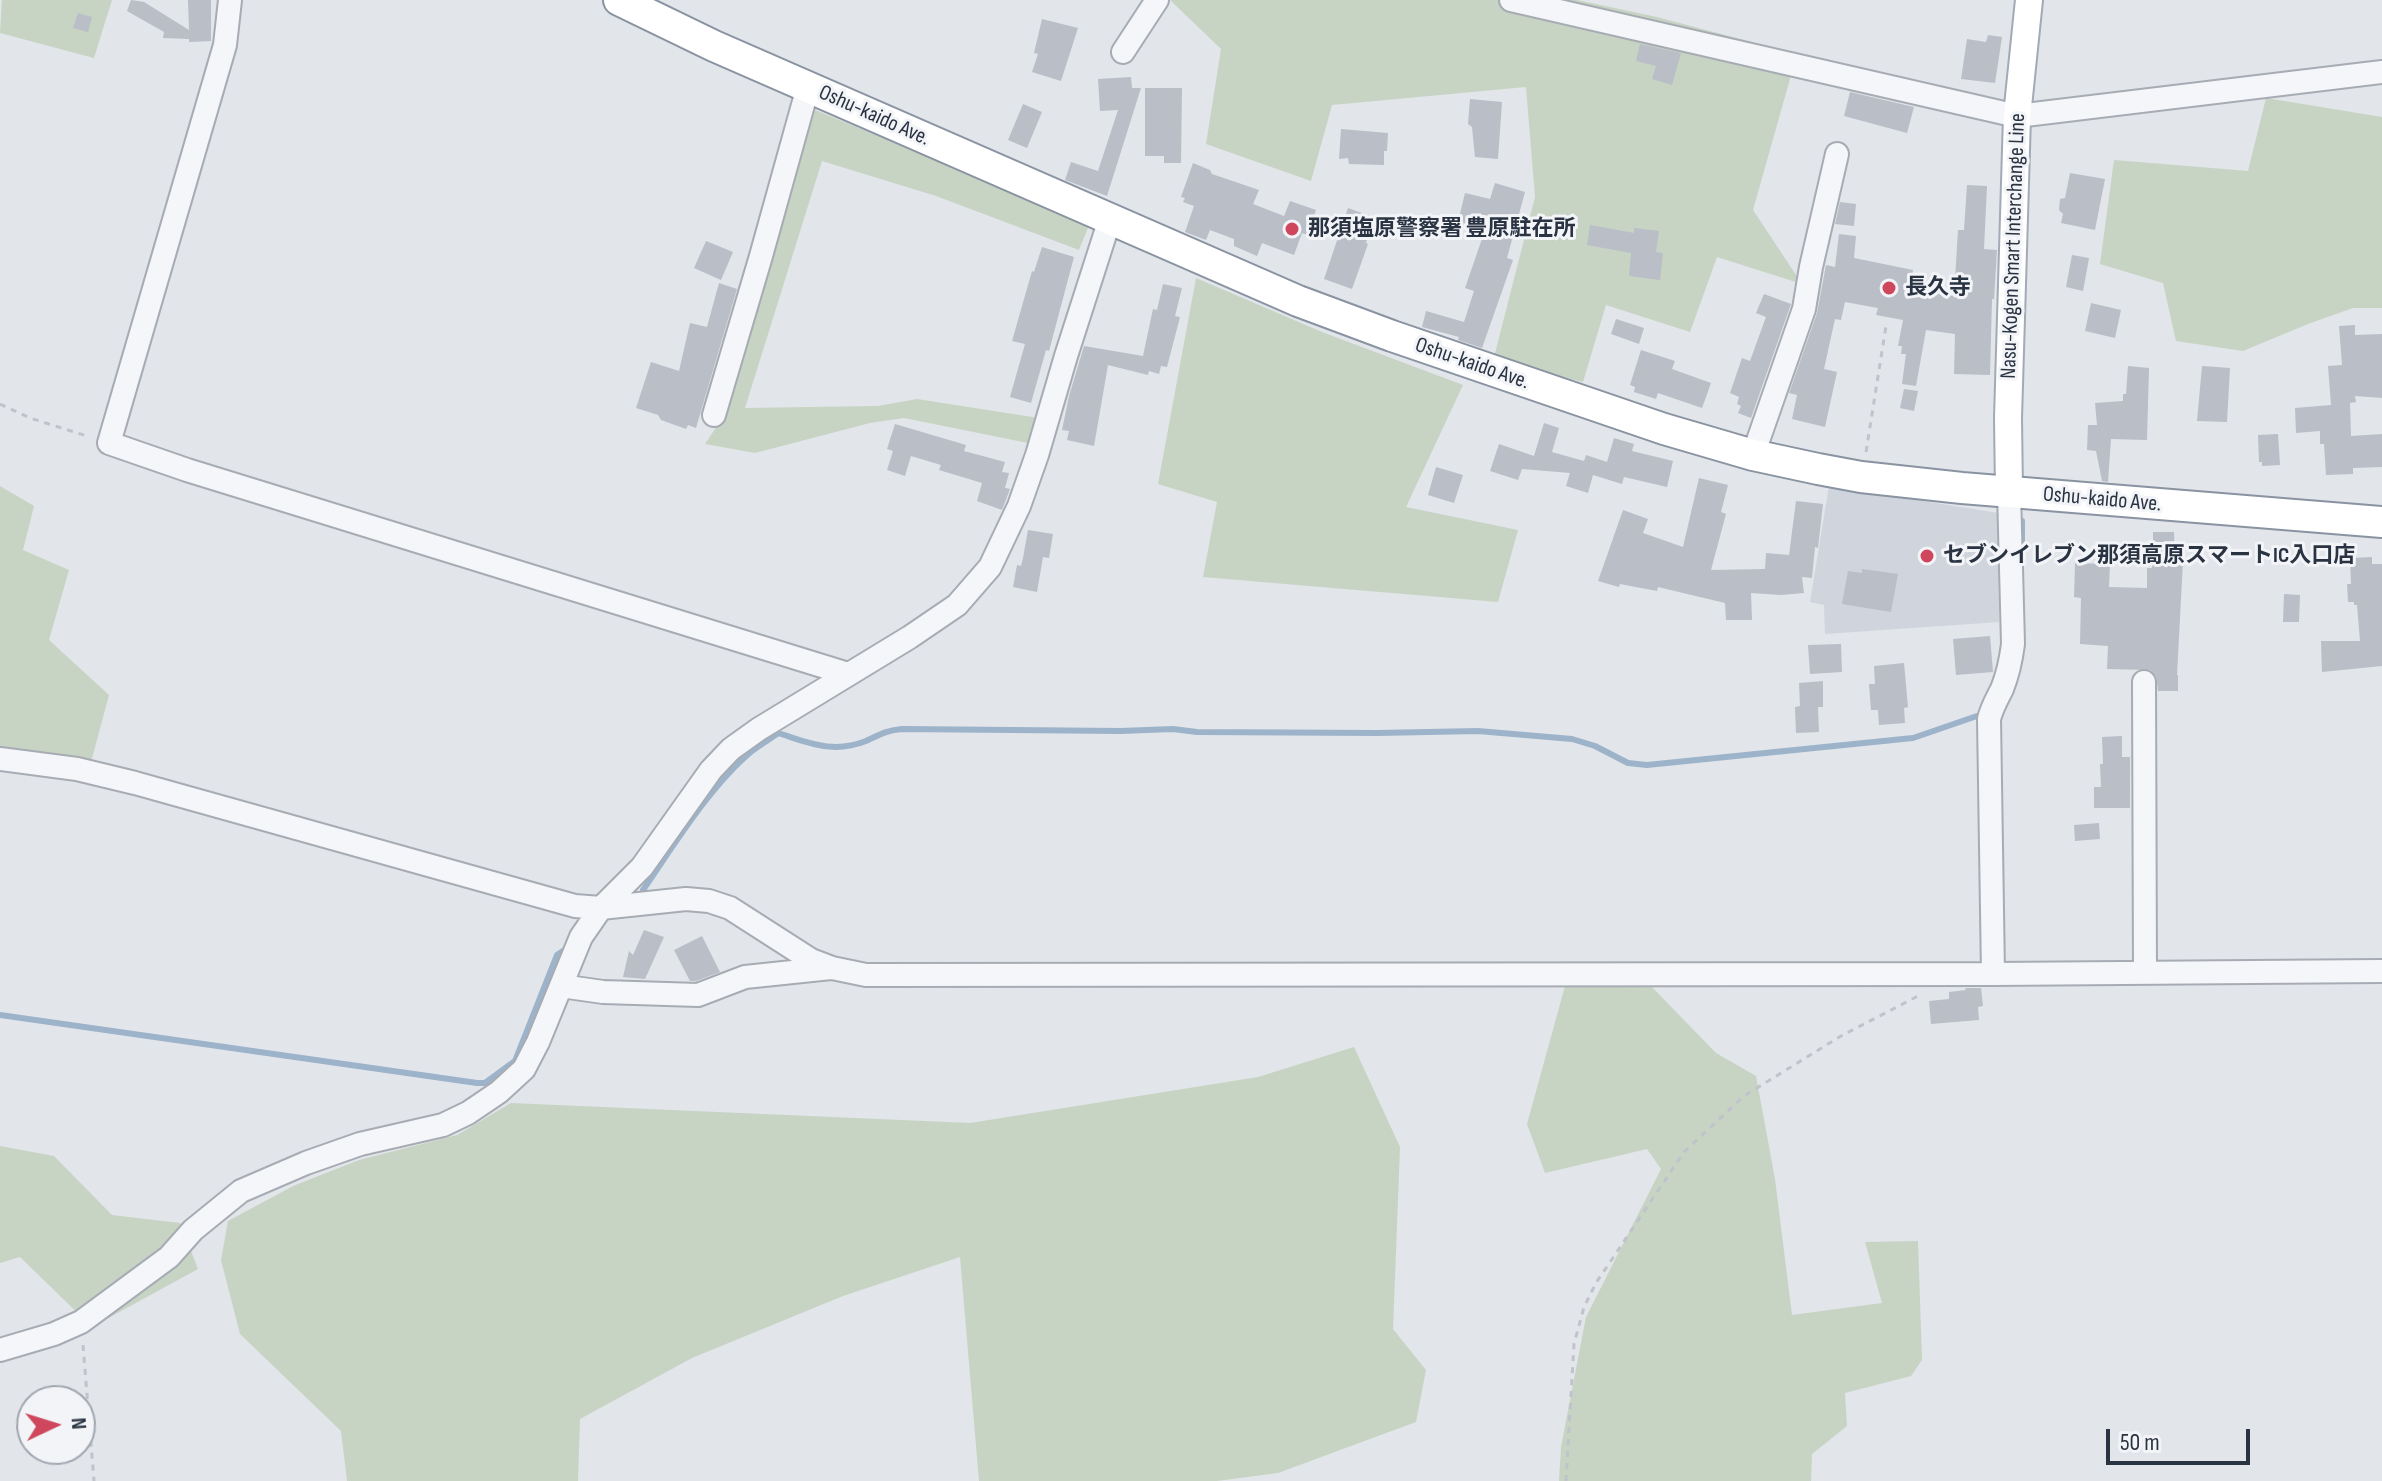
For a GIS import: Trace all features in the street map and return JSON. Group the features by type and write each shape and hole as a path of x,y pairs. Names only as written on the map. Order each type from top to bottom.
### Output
{"highway":[{"name":"Oshu-kaido Ave.","path":"619,0 714,46 1298,301 1664,429 1753,455 1861,477 2382,522"}],"main road":[{"name":"Nasu-Kogen Smart Interchange Line","path":"2009,492 2008,418 2017,116 2029,0"}],"street":[{"path":"230,0 225,45 109,443 848,674"},
{"path":"1123,52 1157,0"},
{"path":"1511,0 2017,116 2382,72"},
{"path":"714,415 808,87"},
{"path":"1753,455 1804,309 1837,154"},
{"path":"0,1350 54,1334 81,1322 169,1257 193,1230 241,1191 360,1144 443,1125 499,1092 524,1069 581,937 601,908 642,867 711,770 731,749 759,729 957,605 990,567 1033,468 1110,219"},
{"path":"1993,974 1989,719 2010,665 2013,644 2009,492"},
{"path":"2144,682 2145,973"},
{"path":"0,759 77,769 135,783 575,906 601,908 686,899 709,901 730,908 811,960 866,975 2382,971"},
{"path":"561,986 603,992 698,995 745,977 832,968"}],"path":[{"path":"1861,477 1886,326"},
{"path":"0,404 30,418 109,443"},
{"path":"1566,1481 1574,1344 1584,1307 1596,1283 1684,1152 1744,1096 1841,1036 1923,993"},
{"path":"81,1322 94,1481"}],"shaded area":[{"path":"1829,486 1998,513 1999,622 1825,634 1824,605 1810,602"}],"green space":[{"path":"2,0 112,0 94,58 0,33"},
{"path":"1170,0 1577,0 1657,17 1797,54 1753,210 1802,284 1717,257 1690,332 1606,305 1583,382 1493,361 1535,197 1526,87 1332,105 1311,181 1206,144 1221,49"},
{"path":"2266,98 2382,117 2382,308 2353,308 2243,351 2176,341 2163,283 2100,264 2114,160 2248,171"},
{"path":"803,105 1090,223 1079,250 936,196 822,161 745,408 878,406 917,399 1039,418 1033,444 904,418 870,423 755,453 705,444 717,426"},
{"path":"1196,278 1322,332 1463,385 1406,507 1518,530 1498,602 1203,577 1217,502 1158,484"},
{"path":"0,486 34,506 23,550 69,570 49,640 109,695 91,762 0,750"},
{"path":"1647,982 1716,1053 1756,1076 1775,1179 1792,1315 1882,1303 1865,1242 1918,1241 1922,1360 1911,1376 1845,1393 1847,1426 1812,1454 1811,1481 1559,1481 1561,1447 1586,1317 1661,1169 1647,1149 1545,1173 1527,1124 1565,986"},
{"path":"1354,1047 1400,1147 1393,1329 1426,1370 1416,1422 1278,1473 1217,1481 979,1481 960,1257 843,1296 692,1358 580,1419 578,1481 347,1481 341,1431 240,1334 221,1260 228,1221 293,1186 359,1160 457,1135 511,1103 970,1123 1258,1077"},
{"path":"0,1146 54,1156 112,1215 180,1223 198,1269 92,1327 20,1257 0,1263"}],"building":[{"path":"131,0 144,2 189,30 188,0 211,0 211,41 163,38 164,32 127,11"},
{"path":"78,13 92,17 88,32 73,28"},
{"path":"1042,19 1078,28 1061,81 1032,72 1038,54 1034,53"},
{"path":"1988,35 2002,37 1995,83 1961,79 1967,39 1986,42"},
{"path":"1640,44 1681,53 1672,85 1652,79 1656,66 1636,61"},
{"path":"1131,77 1132,88 1141,88 1107,196 1065,180 1071,162 1098,171 1118,110 1100,111 1098,79"},
{"path":"1145,88 1182,88 1181,163 1164,163 1164,156 1145,156"},
{"path":"1850,92 1914,107 1907,133 1844,116"},
{"path":"1470,99 1502,102 1498,159 1475,157 1472,127 1468,124"},
{"path":"1023,104 1042,112 1027,148 1008,140"},
{"path":"1341,129 1388,133 1384,165 1349,164 1348,158 1339,159"},
{"path":"1193,163 1210,170 1212,174 1259,190 1253,204 1284,216 1290,201 1316,210 1307,235 1302,233 1294,255 1262,243 1257,256 1234,246 1234,239 1210,230 1206,240 1185,232 1194,206 1183,202 1185,198 1181,197"},
{"path":"2070,173 2105,179 2095,230 2061,223 2060,199 2065,198"},
{"path":"1495,183 1525,192 1507,258 1513,260 1482,348 1458,340 1459,337 1422,327 1426,311 1464,322 1474,291 1465,288 1484,233 1457,226 1465,193 1490,199"},
{"path":"1967,185 1987,186 1984,249 1997,250 1990,375 1954,374 1955,334 1926,330 1916,386 1902,384 1906,354 1901,354 1902,346 1898,346 1903,320 1876,315 1878,308 1845,302 1841,320 1835,319 1824,369 1837,372 1825,427 1792,419 1797,395 1789,393 1817,313 1826,265 1835,267 1839,234 1856,236 1854,258 1913,270 1910,290 1954,296 1958,230 1964,230"},
{"path":"1840,202 1856,204 1854,226 1835,224"},
{"path":"1348,208 1370,216 1368,222 1372,223 1352,289 1324,279"},
{"path":"1590,225 1634,233 1634,228 1659,231 1656,252 1663,253 1660,280 1629,276 1631,253 1587,245"},
{"path":"706,241 733,252 721,280 694,268"},
{"path":"1042,247 1074,257 1049,351 1046,350 1031,403 1010,397 1025,344 1012,341"},
{"path":"2072,255 2089,258 2083,291 2066,287"},
{"path":"719,283 737,289 696,428 688,425 686,429 636,408 651,362 679,371 690,323 707,327"},
{"path":"1163,284 1182,288 1175,316 1180,317 1167,367 1161,366 1159,374 1149,371 1148,375 1108,365 1094,446 1067,440 1069,431 1062,430 1084,346 1143,356 1153,309 1157,310"},
{"path":"1764,294 1791,304 1751,418 1738,413 1741,406 1737,404 1739,397 1730,393 1742,358 1750,361 1766,317 1756,313"},
{"path":"2091,303 2121,310 2115,338 2085,331"},
{"path":"1616,319 1644,328 1639,344 1611,334"},
{"path":"2355,325 2355,335 2382,334 2382,398 2355,396 2356,402 2350,403 2351,436 2382,434 2382,467 2353,468 2353,474 2326,475 2320,431 2296,433 2295,408 2331,405 2328,366 2342,365 2339,326"},
{"path":"1641,350 1675,361 1672,369 1711,383 1702,408 1658,393 1656,399 1634,392 1635,387 1630,385"},
{"path":"2128,366 2149,368 2147,440 2111,439 2108,482 2102,481 2096,451 2087,450 2088,425 2097,425 2095,403 2123,401"},
{"path":"2202,366 2230,368 2227,422 2197,421"},
{"path":"1904,389 1918,391 1914,411 1900,408"},
{"path":"1544,423 1559,428 1552,452 1584,461 1586,455 1607,462 1614,438 1634,444 1632,451 1673,461 1667,487 1624,477 1622,484 1593,475 1588,493 1566,486 1570,473 1522,469 1518,480 1490,471 1499,444 1534,456"},
{"path":"895,424 966,445 964,451 1005,462 1002,472 1009,473 1005,488 1010,489 1002,510 977,501 982,483 939,470 941,465 911,456 905,476 887,470 893,451 887,449"},
{"path":"2278,434 2280,465 2262,466 2259,462 2258,435"},
{"path":"1436,467 1463,475 1454,503 1428,495"},
{"path":"1699,478 1728,485 1721,512 1726,514 1711,570 1765,569 1766,553 1789,555 1796,501 1823,504 1812,578 1802,577 1804,593 1751,593 1752,620 1726,620 1725,603 1658,587 1657,591 1620,584 1619,587 1598,581 1623,510 1648,519 1643,533 1683,547"},
{"path":"1028,530 1053,534 1049,558 1043,557 1037,592 1013,587"},
{"path":"2153,532 2174,532 2175,560 2183,561 2178,691 2158,691 2156,676 2150,670 2107,669 2108,646 2080,644 2081,598 2074,597 2075,563 2110,564 2109,587 2147,588 2147,568 2152,568 2153,560"},
{"path":"2372,557 2372,564 2382,564 2382,666 2322,672 2321,641 2360,641 2357,605 2348,602 2350,558"},
{"path":"1862,569 1898,574 1891,612 1842,604 1848,571 1862,573"},
{"path":"2284,594 2300,595 2299,622 2283,622"},
{"path":"1990,636 1993,672 1956,675 1953,639"},
{"path":"1841,644 1842,672 1810,674 1808,645"},
{"path":"1904,663 1908,707 1904,708 1905,723 1879,725 1878,710 1871,710 1869,684 1875,684 1874,666"},
{"path":"1823,681 1823,707 1818,707 1819,732 1796,733 1795,707 1800,706 1799,683"},
{"path":"2122,736 2122,757 2130,757 2130,808 2094,808 2094,787 2101,787 2102,737"},
{"path":"2099,823 2100,839 2075,841 2074,825"},
{"path":"644,930 664,937 645,979 623,977 629,951 633,955"},
{"path":"702,936 720,972 690,981 674,950"},
{"path":"1981,988 1983,1006 1978,1007 1979,1020 1931,1024 1929,1001 1949,999 1949,992"}],"waterway":[{"path":"2022,521 2022,562"},
{"path":"643,890 722,781 752,751 778,733 811,743 843,747 902,729 1478,731 1572,739 1595,746 1628,763 1647,765 1913,738 1977,716"},
{"path":"0,1015 485,1083 515,1061 557,955 569,947"}],"place":[{"name":"那須塩原警察署 豊原駐在所","path":"1292,229"},
{"name":"長久寺","path":"1889,288"},
{"name":"セブンイレブン那須高原スマートIC入口店","path":"1927,556"}]}
